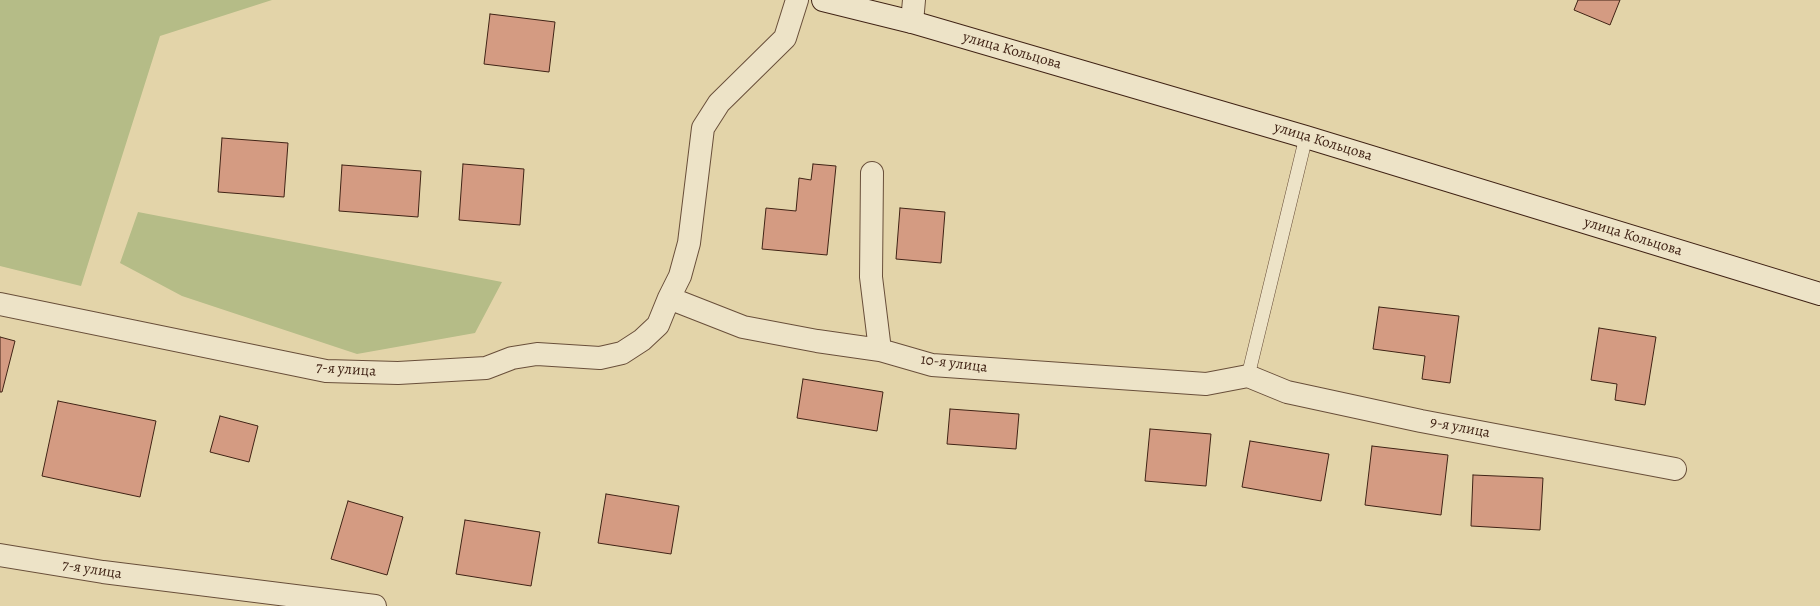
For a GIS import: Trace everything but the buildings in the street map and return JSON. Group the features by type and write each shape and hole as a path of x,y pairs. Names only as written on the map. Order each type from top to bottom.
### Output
{"street":[{"name":"7-я улица","path":"0,304 326,371 398,373 486,368 512,358 537,354 600,358 622,353 642,340 658,325 668,298 680,276 689,242 703,128 719,103 785,38 797,0"},
{"name":"улица Кольцова","path":"823,0 912,22 1306,137 1820,294"},
{"path":"912,22 914,0"},
{"path":"872,173 871,277 880,350"},
{"name":"10-я улица","path":"668,298 743,327 817,341 880,350 932,365 1206,384 1248,376"},
{"name":"9-я улица","path":"1248,376 1288,392 1421,421 1675,469"},
{"name":"7-я улица","path":"0,555 103,572 375,606"}],"lane":[{"path":"1248,376 1306,137"}],"green space":[{"path":"0,0 272,0 160,36 81,286 0,266"},
{"path":"138,212 502,282 475,333 357,354 182,296 120,263"}]}
